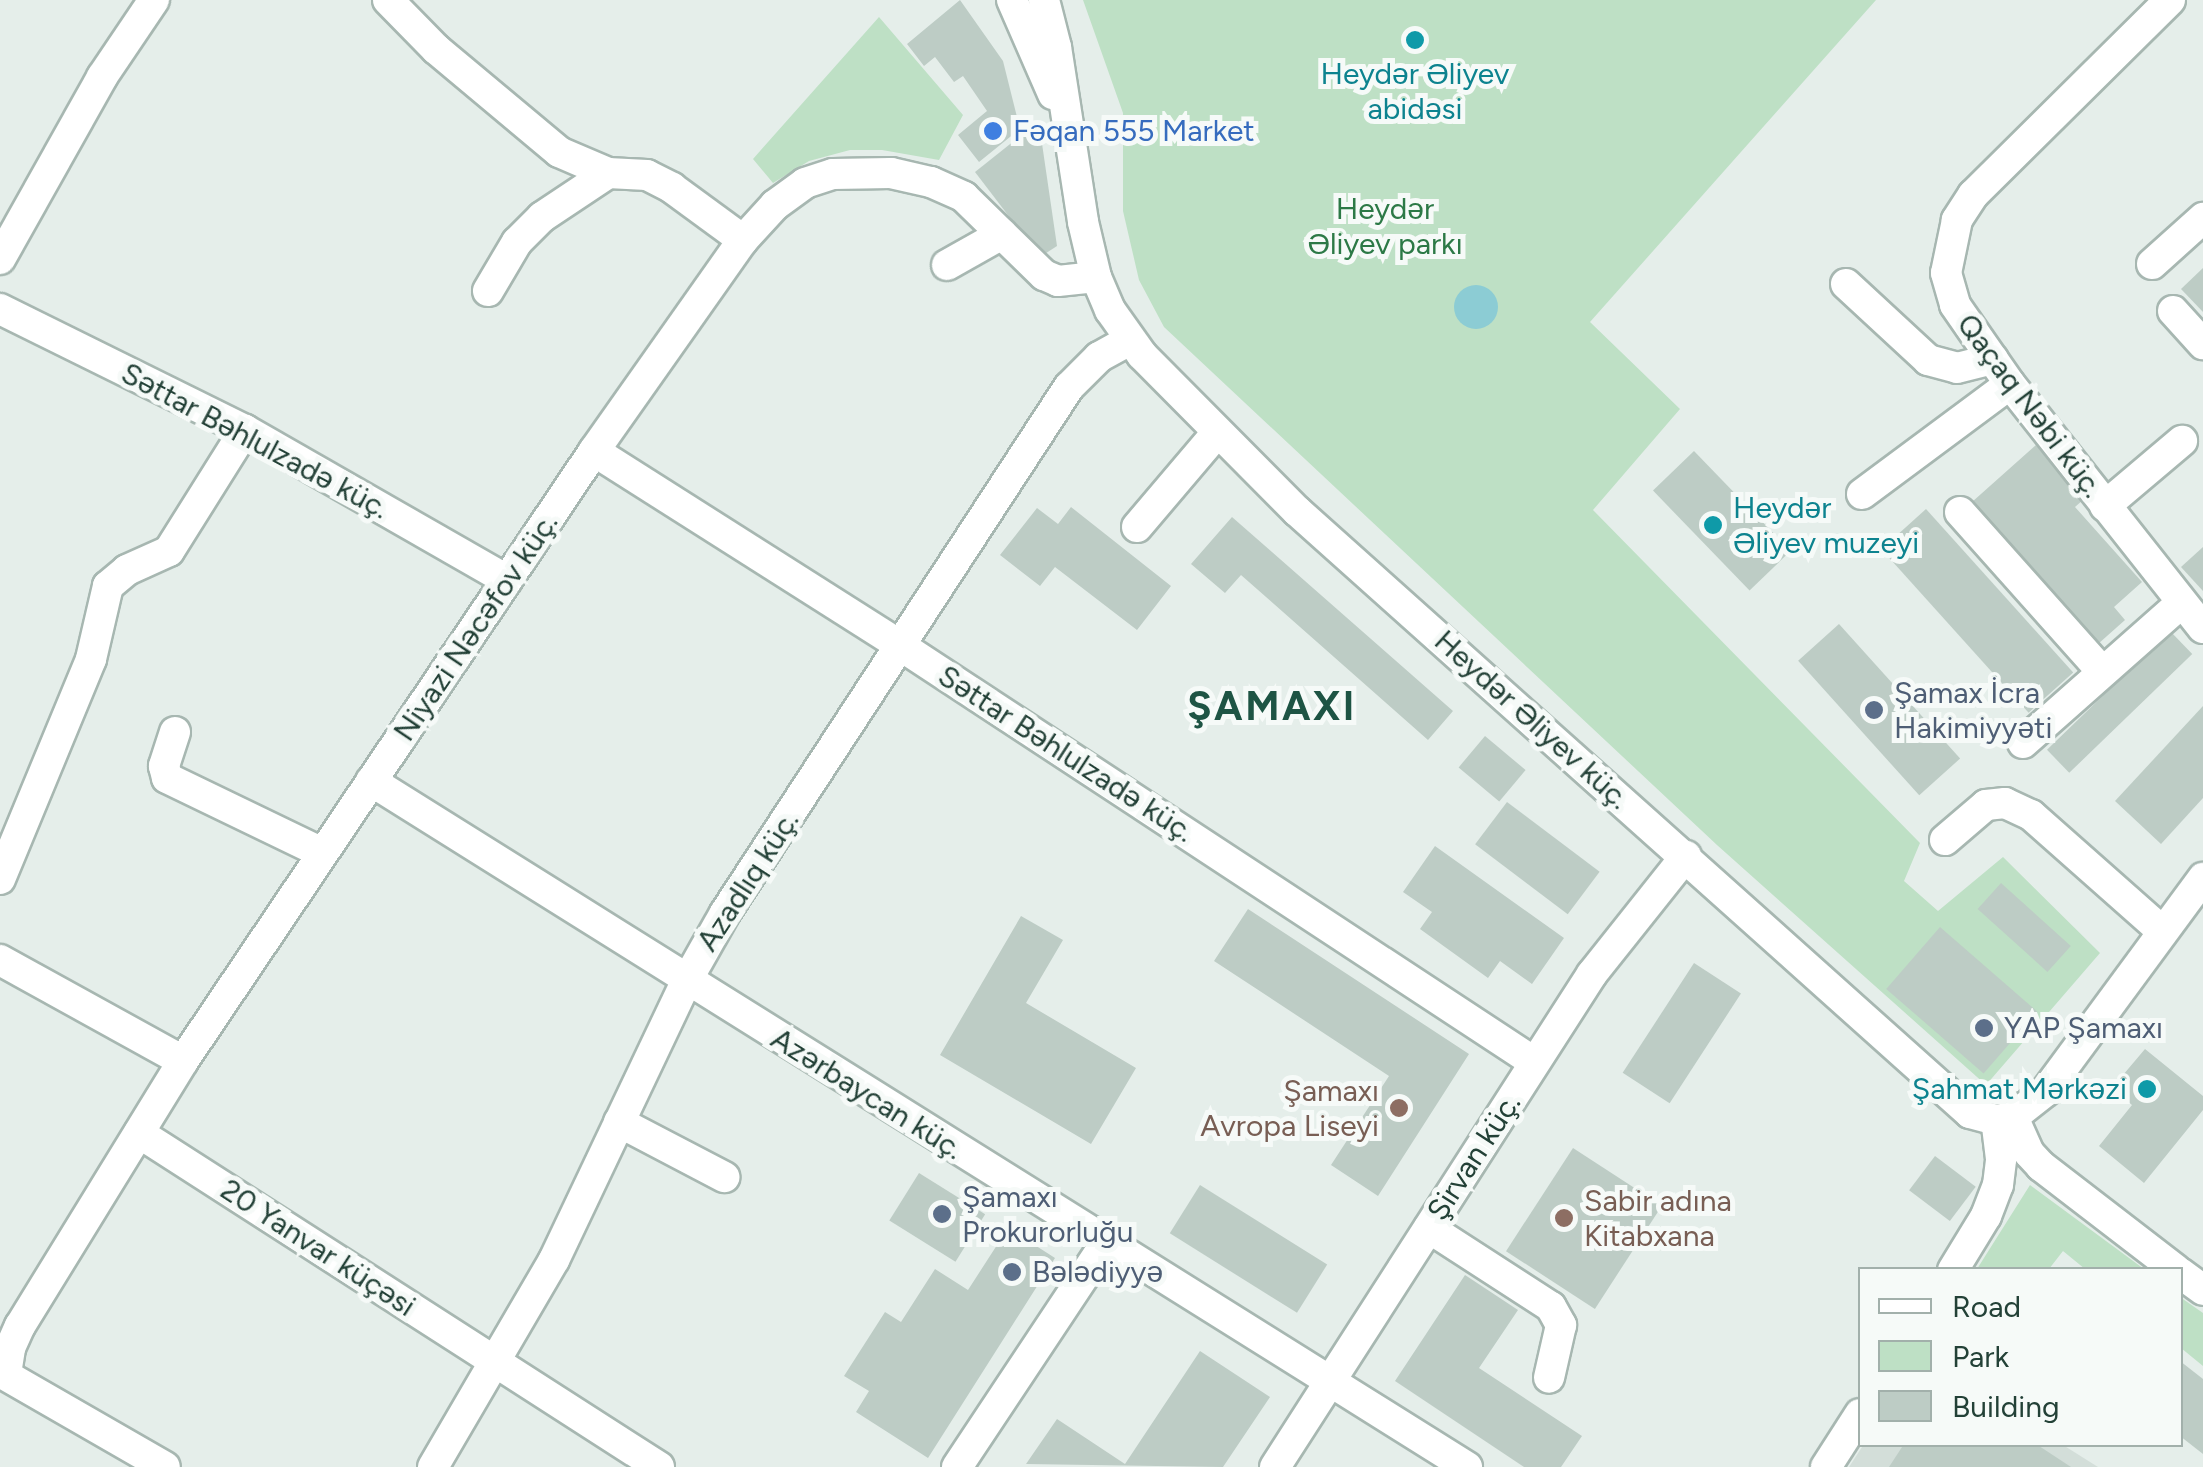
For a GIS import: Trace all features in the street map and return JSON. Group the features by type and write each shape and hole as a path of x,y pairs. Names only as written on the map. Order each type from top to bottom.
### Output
{"street":[{"path":"0,259 102,77 154,0"},
{"path":"388,0 436,49 558,152 608,174 647,176 672,188 743,240"},
{"path":"1012,0 1069,132"},
{"path":"1044,0 1056,47 1069,132"},
{"name":"Qaçaq Nəbi küç.","path":"2170,0 1973,195 1957,220 1946,273 1955,305 2001,371 2203,628"},
{"name":"Heydər Əliyev küç.","path":"1069,132 1096,277 1130,340 1216,434 1949,1096 1970,1113 2005,1118"},
{"name":"Niyazi Nəcəfov küç.","path":"3,1373 10,1348 10,1322 322,853 743,240 805,183 858,171 891,174 948,188 977,206 1026,262 1044,275 1058,281 1096,277"},
{"path":"488,291 517,242 542,217 608,174"},
{"path":"2152,264 2203,218"},
{"path":"947,265 1002,234"},
{"path":"1846,284 1928,360 1943,368 2001,371"},
{"name":"Səttar Bəhlulzadə küç.","path":"0,309 245,430 507,580"},
{"path":"2173,311 2203,344"},
{"name":"Azadlıq küç.","path":"433,1467 554,1260 686,982 724,914 1069,387 1099,357 1130,340"},
{"path":"1862,494 2001,371"},
{"path":"0,879 91,659 108,586 127,570 169,551 245,430"},
{"path":"1137,527 1216,434"},
{"path":"2105,506 2182,442"},
{"name":"Səttar Bəhlulzadə küç.","path":"594,452 901,646 1534,1062"},
{"path":"1960,512 2101,670"},
{"path":"2023,743 2181,603"},
{"path":"175,732 164,766 167,778 322,853"},
{"name":"Azərbaycan küç.","path":"371,781 686,982 1467,1467"},
{"path":"1945,840 1986,805 2005,803 2031,815 2162,931"},
{"name":"Şirvan küç.","path":"1275,1467 1534,1062 1623,932 1686,856"},
{"path":"2005,1118 2046,1091 2203,878"},
{"path":"0,960 183,1061"},
{"path":"1955,1267 1986,1216 1998,1186 2005,1118"},
{"path":"2005,1118 2040,1166 2173,1267"},
{"path":"619,1122 724,1178"},
{"name":"20 Yanvar küçəsi","path":"139,1133 658,1467"},
{"path":"1428,1228 1551,1307 1561,1325 1549,1378"},
{"path":"957,1467 1106,1243"},
{"path":"2183,1275 2203,1290"},
{"path":"3,1373 25,1390 165,1467"},
{"path":"1826,1467 1858,1417"}],"shaded area":[{"path":"1862,1447 2066,1447 2098,1467 1849,1467"}],"green space":[{"name":"Heydər Əliyev parkı","path":"1083,0 1876,0 1590,322 1680,409 1593,510 1920,843 1904,881 1938,911 2003,857 2100,953 1986,1085 1717,845 1164,327 1139,280 1123,211 1123,113"},
{"path":"879,17 963,115 939,160 882,150 850,150 809,161 773,183 753,159"},
{"path":"2030,1185 2141,1267 2083,1267 2063,1251 2051,1267 1978,1267"},
{"path":"2183,1299 2203,1313 2203,1366 2183,1350"}],"water":[{"path":"1476,285 1491,292 1498,307 1491,322 1476,329 1461,322 1454,307 1461,292"}],"building":[{"path":"960,0 1003,61 1020,129 979,162 958,135 987,111 963,76 954,82 935,57 924,66 907,44"},
{"path":"1029,129 1040,130 1057,246 1040,257 975,172"},
{"path":"2203,268 2203,312 2181,289"},
{"path":"2036,445 2084,499 2075,507 2142,582 2114,607 2125,620 2098,644 1972,502"},
{"path":"1694,451 1791,551 1750,591 1653,491"},
{"path":"1071,507 1171,586 1137,630 1055,567 1040,586 1000,555 1037,508 1058,524"},
{"path":"1926,509 2073,672 2029,713 1881,549"},
{"path":"1232,517 1453,711 1428,740 1241,575 1225,593 1191,564"},
{"path":"2203,547 2203,591 2181,567"},
{"path":"1839,624 1960,759 1919,795 1798,661"},
{"path":"2170,631 2192,654 2069,773 2047,750"},
{"path":"2203,706 2203,798 2161,844 2115,801"},
{"path":"1485,736 1526,770 1499,801 1459,767"},
{"path":"1507,802 1600,872 1568,914 1475,844"},
{"path":"1435,846 1564,938 1532,984 1500,961 1488,978 1420,929 1432,912 1403,892"},
{"path":"2001,883 2071,946 2047,972 1978,909"},
{"path":"1248,909 1469,1054 1378,1196 1331,1165 1389,1076 1214,961"},
{"path":"1021,916 1063,940 1026,1003 1136,1068 1091,1144 940,1055"},
{"path":"1940,927 2037,1012 1984,1074 1886,989"},
{"path":"1694,963 1741,993 1670,1103 1623,1073"},
{"path":"2145,1049 2203,1096 2203,1110 2144,1183 2099,1146 2132,1105 2112,1088"},
{"path":"1573,1148 1662,1206 1595,1309 1506,1251"},
{"path":"1935,1156 1976,1187 1950,1221 1909,1190"},
{"path":"919,1173 985,1214 955,1262 889,1220"},
{"path":"1200,1185 1327,1264 1297,1313 1170,1233"},
{"path":"1008,1228 1055,1258 928,1458 856,1412 869,1391 844,1376 885,1312 901,1322 935,1269 968,1290"},
{"path":"1465,1275 1518,1310 1479,1368 1582,1436 1561,1467 1524,1467 1395,1381"},
{"path":"1200,1351 1270,1397 1223,1467 1026,1464 1057,1419 1125,1464"},
{"path":"2183,1363 2203,1379 2203,1454 2183,1438"},
{"path":"1902,1447 2041,1447 2071,1467 1889,1467"}],"place":[{"name":"Heydər Əliyev abidəsi","path":"1415,40"},
{"name":"Fəqan 555 Market","path":"993,131"},
{"name":"Heydər Əliyev muzeyi","path":"1713,525"},
{"name":"Şamax İcra Hakimiyyəti","path":"1874,710"},
{"name":"YAP Şamaxı","path":"1984,1028"},
{"name":"Şahmat Mərkəzi","path":"2147,1089"},
{"name":"Şamaxı Avropa Liseyi","path":"1399,1108"},
{"name":"Şamaxı Prokurorluğu","path":"942,1214"},
{"name":"Sabir adına Kitabxana","path":"1564,1218"},
{"name":"Bələdiyyə","path":"1012,1272"}],"district":[{"name":"ŞAMAXI","path":"1272,706"}]}
